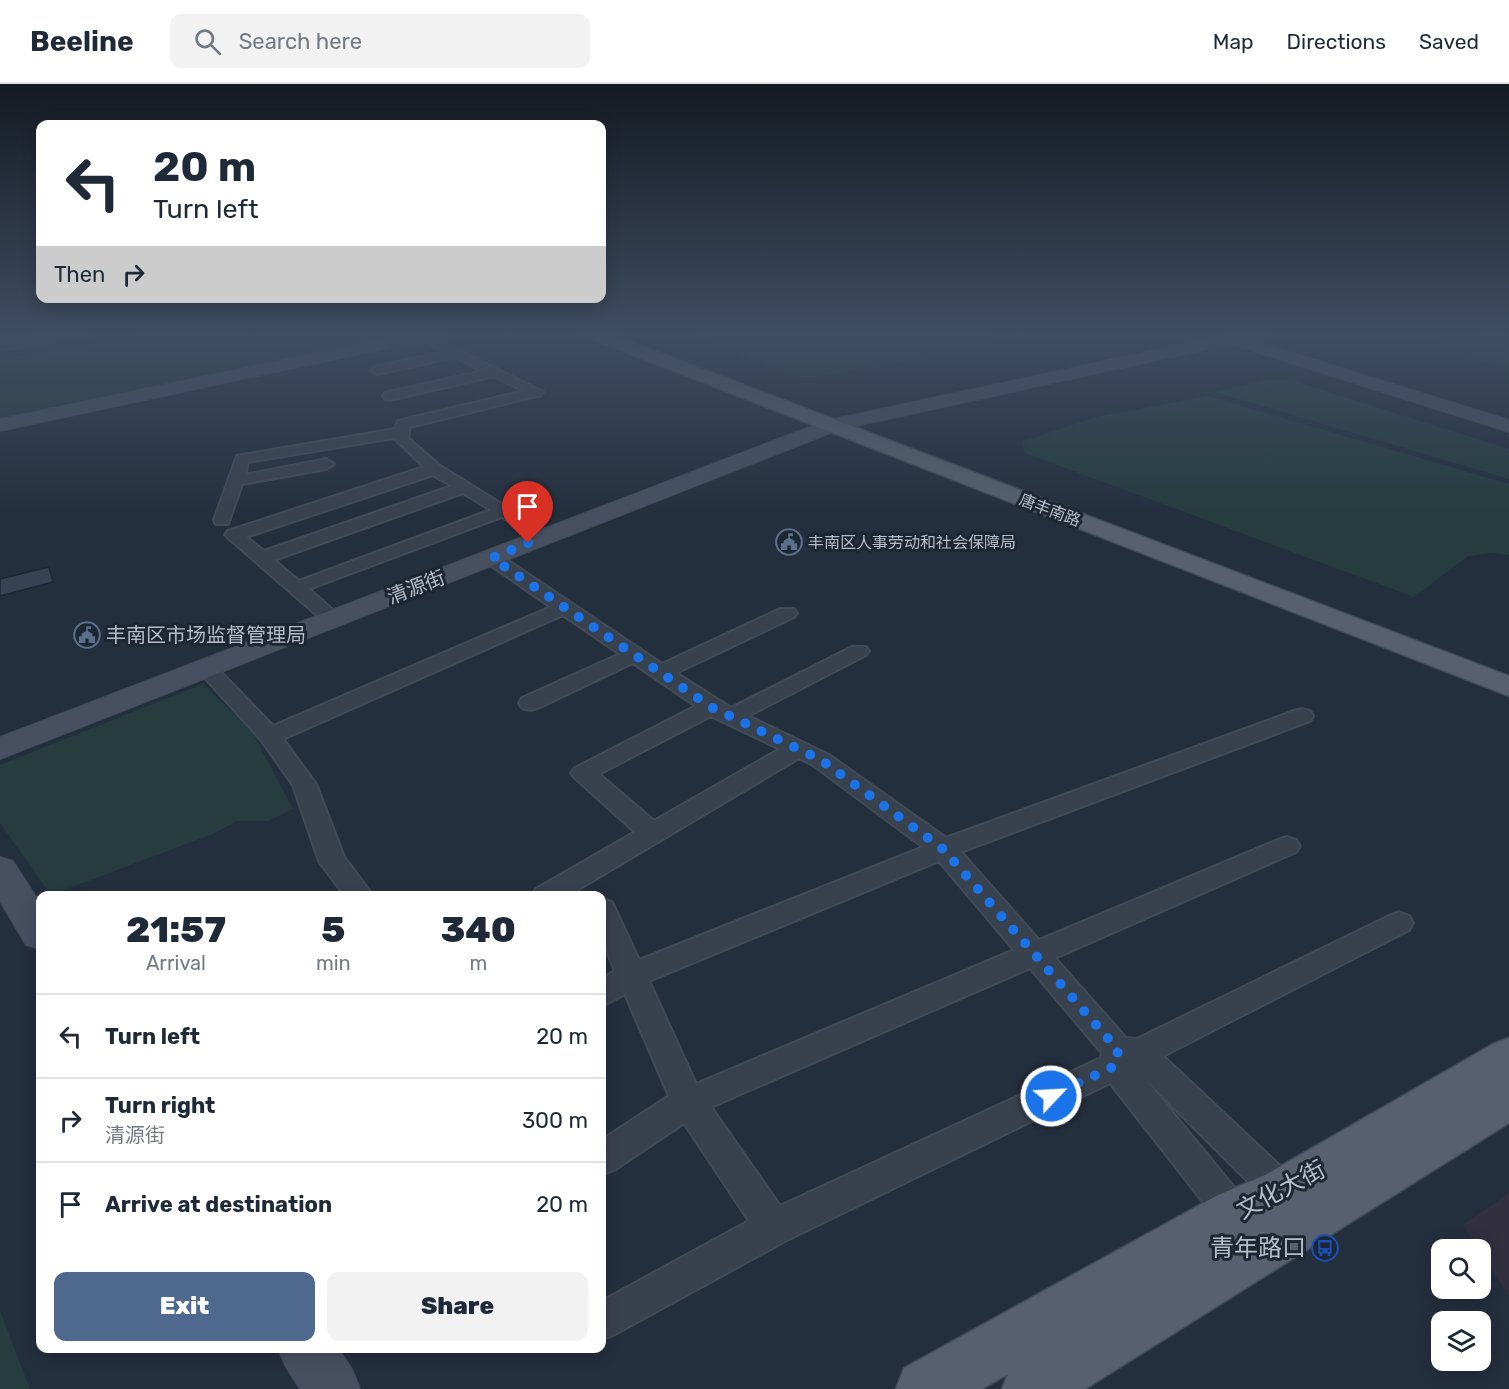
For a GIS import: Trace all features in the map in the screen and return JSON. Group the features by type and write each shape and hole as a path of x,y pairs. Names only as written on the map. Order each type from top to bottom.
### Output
{"main road":[{"name":"唐丰南路","path":"758,393 1509,669"},
{"name":"唐丰南路","path":"767,393 1509,687"},
{"name":"文化大街","path":"925,1389 1234,1214 1283,1192 1509,1058"},
{"name":"文化大街","path":"1031,1389 1509,1098"}],"street":[{"path":"0,425 152,393"},
{"path":"390,396 404,393"},
{"path":"532,393 403,424 401,439 435,469 546,537"},
{"name":"清源街","path":"0,749 841,423 975,393"},
{"path":"1408,393 1509,426"},
{"path":"1421,393 1509,420"},
{"path":"222,520 242,459 402,432"},
{"path":"235,481 326,465"},
{"path":"333,619 234,535 435,469"},
{"path":"261,558 465,487"},
{"path":"296,588 504,511"},
{"path":"492,558 721,712 821,760 943,849 1124,1056 1234,1214"},
{"path":"270,736 566,607"},
{"path":"662,672 787,613"},
{"path":"653,834 583,773 859,651"},
{"path":"530,703 636,654"},
{"path":"206,668 270,736 304,784 332,861 356,891"},
{"path":"606,992 631,976 943,849 1302,716"},
{"path":"578,889 653,834 798,749"},
{"path":"606,1156 688,1102 1287,846"},
{"path":"0,870 36,928"},
{"path":"606,918 688,1102 774,1227"},
{"path":"606,1319 774,1227 1398,923"},
{"path":"1124,1056 1283,1192"},
{"path":"308,1353 332,1389"}],"shaded area":[{"path":"1509,1193 1509,1296 1491,1268 1491,1239 1472,1239 1463,1225"}],"green space":[{"path":"0,393 121,393 0,418"},
{"path":"1218,393 1331,393 1509,449 1509,479"},
{"path":"1208,396 1509,484 1509,555 1492,553 1468,556 1414,597 1025,453 1021,442 1096,417"},
{"path":"203,684 252,732 293,809 268,821 237,821 213,834 62,891 48,891 0,823 0,765"},
{"path":"0,1311 30,1389 0,1389"}],"building":[{"path":"49,567 53,582 0,596 0,579"}],"place":[{"name":"丰南区人事劳动和社会保障局","path":"789,542"},
{"name":"丰南区市场监督管理局","path":"87,635"},
{"name":"青年路口","path":"1325,1248"}],"route":[{"path":"528,543 492,558 711,707 821,760 943,849 1118,1050 1115,1066 1051,1096"}]}
